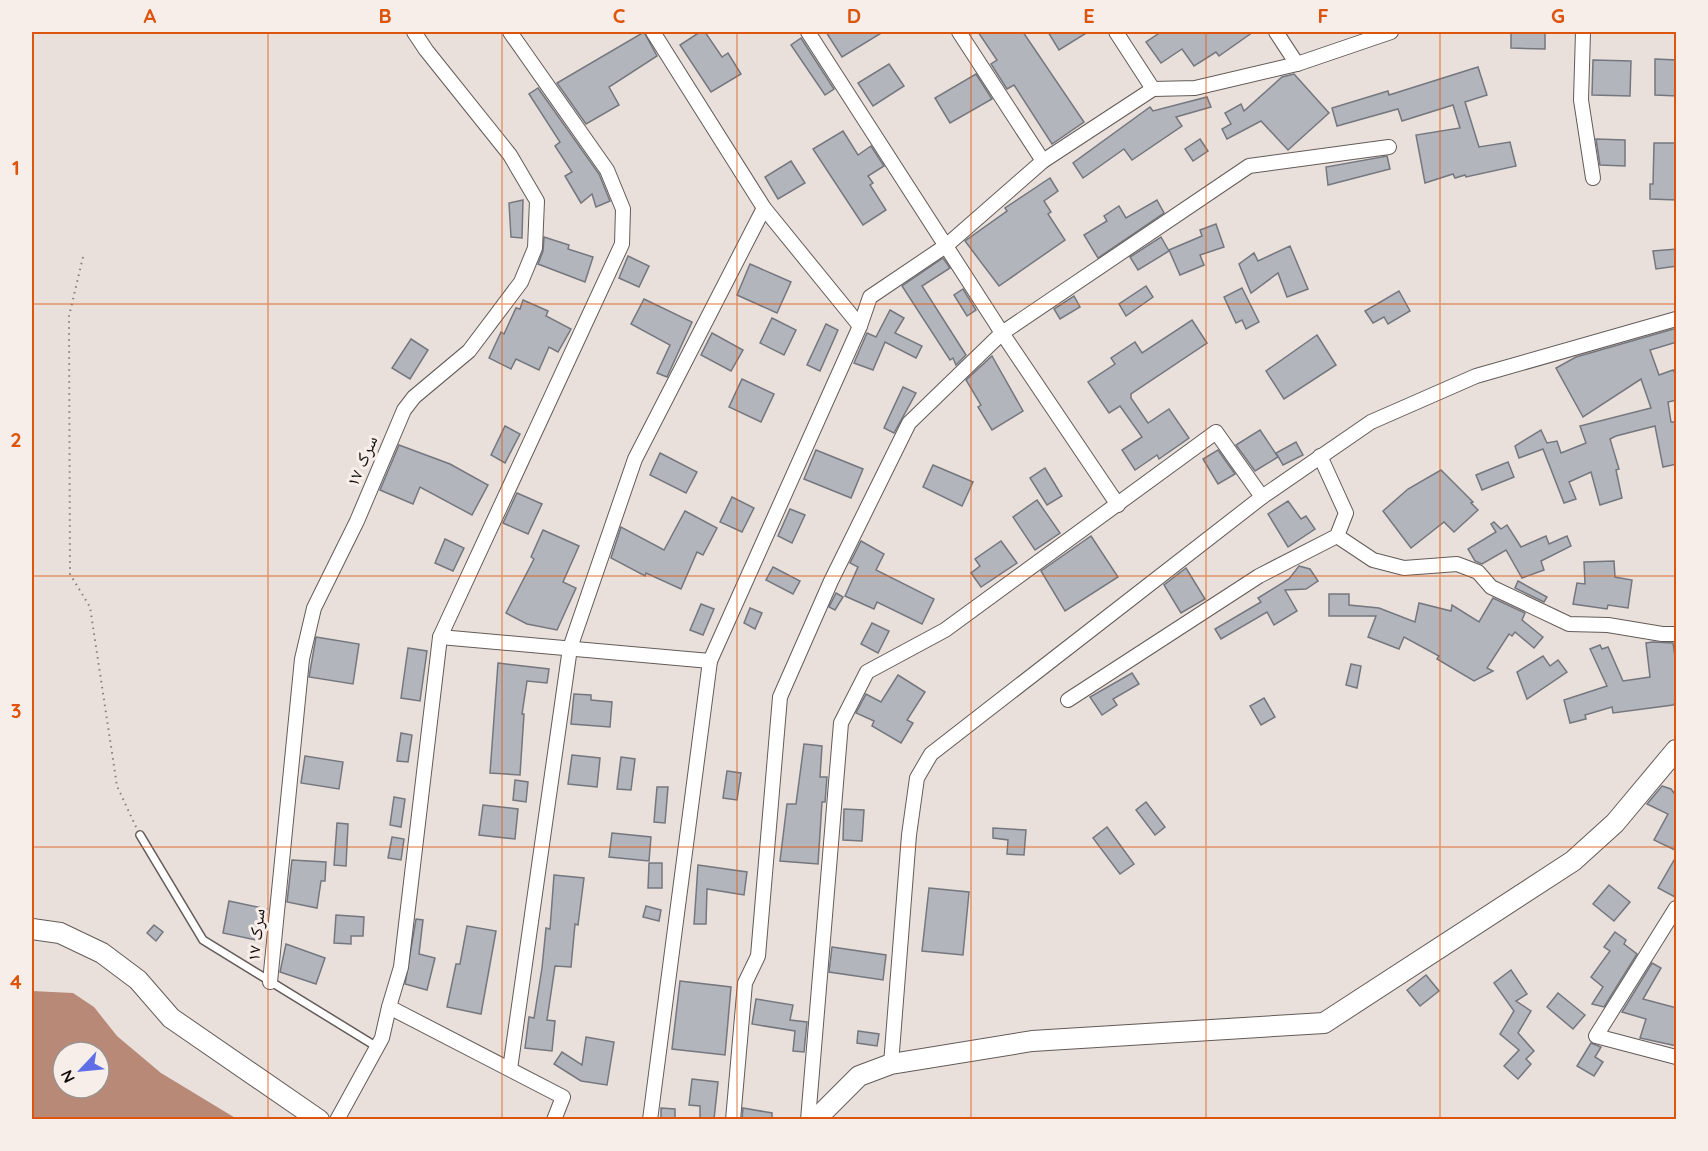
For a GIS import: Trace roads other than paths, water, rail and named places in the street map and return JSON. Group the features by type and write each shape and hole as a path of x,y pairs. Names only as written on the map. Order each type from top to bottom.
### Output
{"main road":[{"path":"815,1119 859,1076 891,1064 1032,1041 1324,1023 1573,861 1615,823 1677,750"},
{"path":"32,929 60,933 102,952 138,980 171,1018 319,1119"}],"street":[{"name":"سرک ۱۷","path":"270,982 302,659 314,608 357,521 404,410 414,397 469,351 521,282 535,248 537,201 510,155 414,32"},
{"path":"337,1119 377,1047 401,967 440,637 622,244 623,209 607,170 510,32"},
{"path":"653,32 764,208 860,326"},
{"path":"808,32 1002,333 1118,506"},
{"path":"959,32 1043,161"},
{"path":"1116,32 1153,89"},
{"path":"1276,32 1297,64"},
{"path":"650,1119 710,661 860,326 870,297 947,245 1043,161 1153,89 1195,88 1297,64 1391,32"},
{"path":"1583,32 1581,100 1593,178"},
{"path":"734,1119 745,982 758,956 780,698 831,580 909,423 1002,333 1250,166 1389,147"},
{"path":"510,1069 570,648 635,459 764,208"},
{"path":"891,1064 909,835 917,778 932,754 1262,497 1371,422 1476,376 1677,319"},
{"path":"808,1119 841,723 867,672 945,630 1118,506 1216,432 1262,497"},
{"path":"1068,700 1259,576 1337,536 1346,513 1320,456"},
{"path":"1337,536 1373,560 1404,568 1457,564 1478,572 1491,587 1569,624 1677,634"},
{"path":"440,637 710,661"},
{"path":"1677,908 1596,1036 1677,1057"},
{"path":"390,1007 563,1097 554,1119"}],"lane":[{"path":"140,835 203,940 377,1047"}]}
